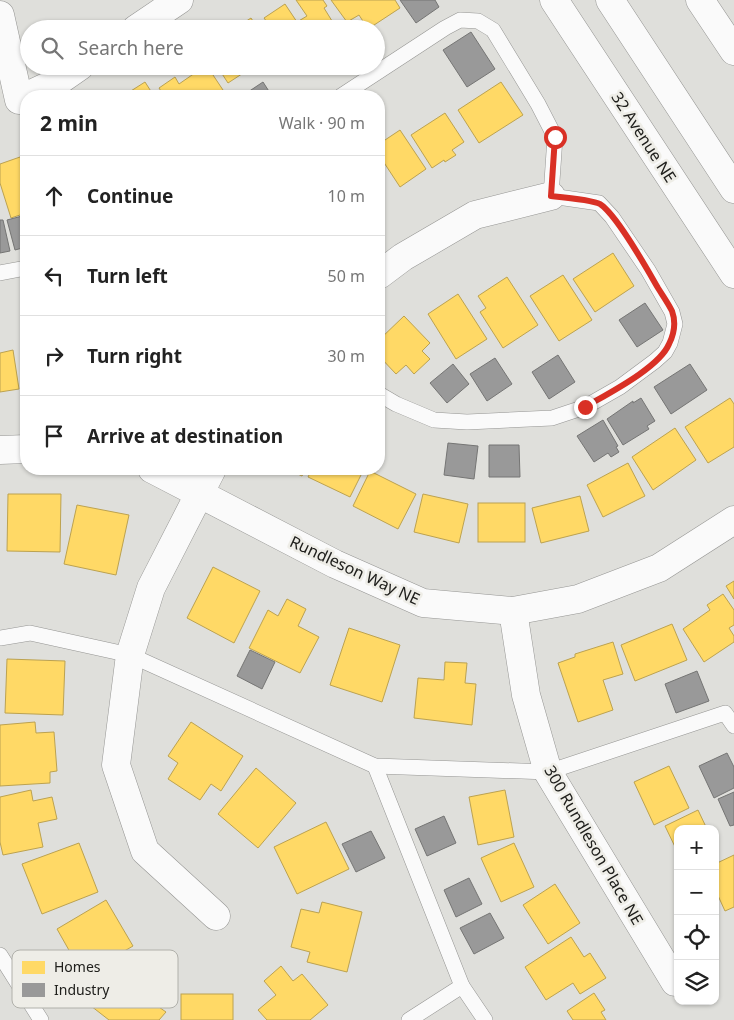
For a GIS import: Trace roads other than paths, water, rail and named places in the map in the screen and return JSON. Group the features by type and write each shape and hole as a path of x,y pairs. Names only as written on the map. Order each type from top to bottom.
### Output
{"street":[{"path":"149,20 179,0"},
{"name":"32 Avenue NE","path":"554,0 734,274"},
{"path":"610,0 734,188"},
{"path":"700,0 734,51"},
{"path":"0,15 18,99"},
{"path":"39,90 58,82 68,75"},
{"path":"385,270 403,257 475,215 551,196"},
{"path":"0,450 20,449"},
{"name":"Rundleson Way NE","path":"164,475 335,564 422,602 513,611 578,599 659,568 734,520"},
{"path":"208,475 152,588 130,655 116,765 145,851 216,916"},
{"name":"300 Rundleson Place NE","path":"513,611 526,694 548,772 674,980"}],"lane":[{"path":"385,67 460,20 478,22 492,30 538,104 555,137 551,196 599,203 612,216 648,270 672,312 675,324 670,343 665,352 655,362 585,407 552,418 467,422 434,420 385,398"},
{"path":"350,90 373,75"},
{"path":"0,273 20,269"},
{"path":"0,638 30,633 130,655 375,766 548,772 730,710 734,726"},
{"path":"375,766 462,986 485,1020"},
{"path":"0,955 12,974"},
{"path":"409,1020 462,986"},
{"path":"33,1008 41,1020"}]}
